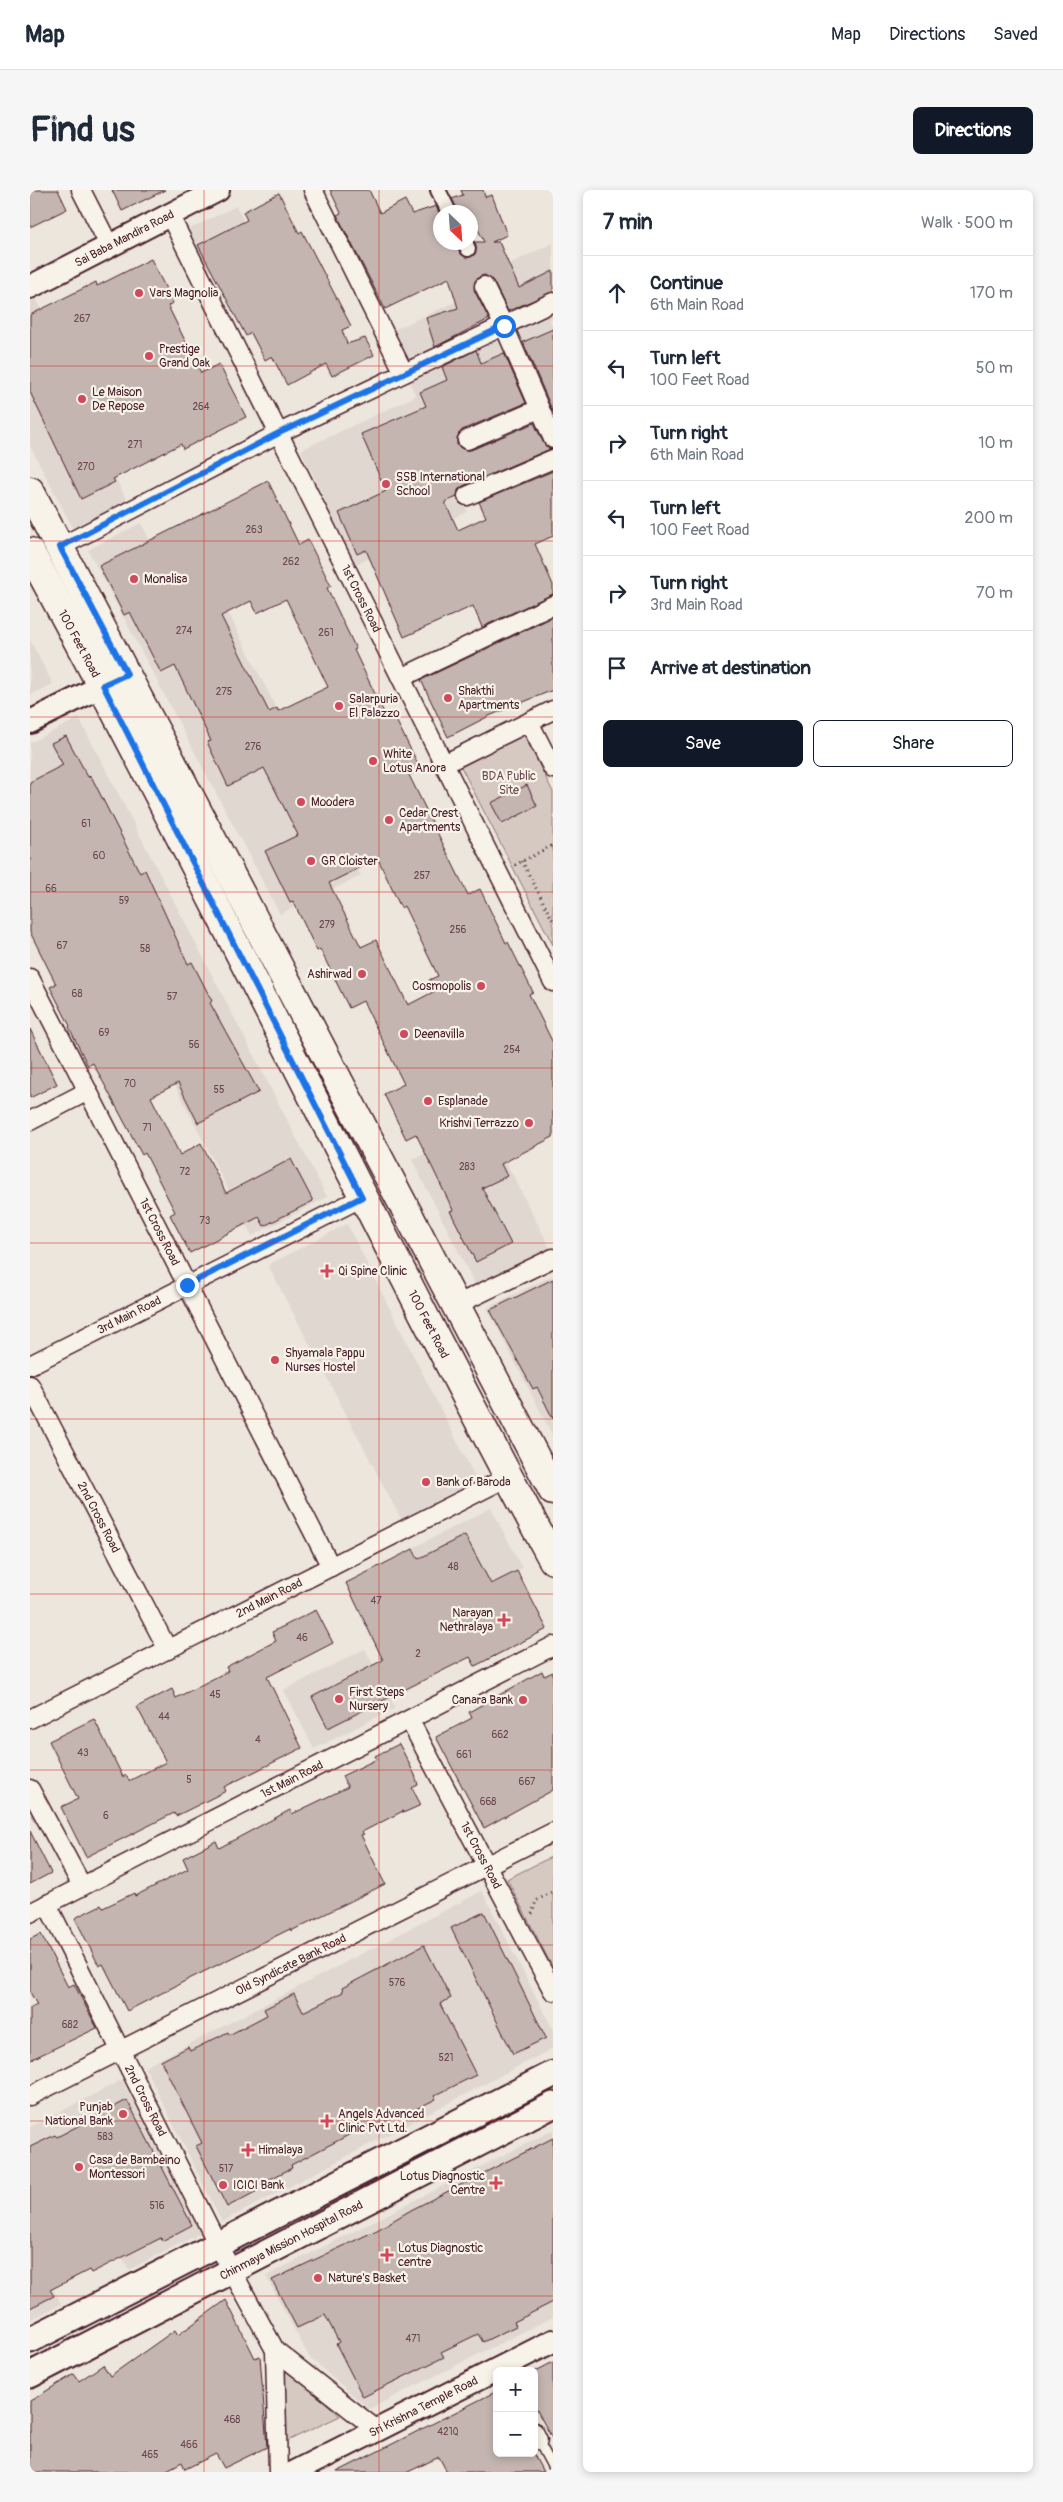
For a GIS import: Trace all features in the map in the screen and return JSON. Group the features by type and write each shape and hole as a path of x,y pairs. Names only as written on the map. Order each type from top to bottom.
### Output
{"main road":[{"path":"30,491 127,674 454,1306 553,1492"},
{"name":"100 Feet Road","path":"30,552 103,685 362,1197 553,1560"},
{"path":"30,2340 553,2074"},
{"name":"Chinmaya Mission Hospital Road","path":"30,2375 553,2105"}],"street":[{"path":"81,190 109,245"},
{"name":"Sai Baba Mandira Road","path":"30,287 218,190"},
{"path":"313,190 404,373"},
{"path":"438,190 446,205"},
{"name":"1st Cross Road","path":"169,214 553,982"},
{"path":"484,286 504,326 553,438"},
{"path":"60,547 279,433 553,302"},
{"path":"467,440 539,409"},
{"path":"467,496 553,459"},
{"path":"401,678 553,605"},
{"path":"30,722 127,674"},
{"path":"444,764 553,710"},
{"path":"529,722 553,769"},
{"name":"1st Cross Road","path":"30,978 331,1567"},
{"path":"30,1121 88,1091"},
{"name":"3rd Main Road","path":"30,1365 362,1197"},
{"path":"454,1306 553,1258"},
{"name":"2nd Cross Road","path":"30,1384 168,1650"},
{"name":"2nd Main Road","path":"30,1720 508,1477"},
{"name":"1st Main Road","path":"30,1913 553,1646"},
{"name":"1st Cross Road","path":"410,1720 553,1991"},
{"path":"30,1789 82,1886"},
{"name":"Old Syndicate Bank Road","path":"30,2096 553,1832"},
{"name":"2nd Cross Road","path":"47,1904 218,2245 275,2350 377,2430"},
{"name":"Sri Krishna Temple Road","path":"506,2367 553,2341"},
{"name":"2nd Cross Road","path":"275,2350 278,2472"},
{"name":"Sri Krishna Temple Road","path":"294,2472 493,2373"}],"lane":[{"path":"538,2440 553,2468"}],"path":[{"path":"553,845 522,861 553,921"},
{"path":"536,1921 532,1913 536,1901 553,1890"}],"shaded area":[{"path":"236,206 257,248 207,273 186,231"},
{"path":"553,243 553,318 550,320 553,326 553,360 529,371 547,410 444,455 467,512 355,565 301,450 416,396 387,333 490,286 484,276"},
{"path":"36,299 68,361 89,425 127,501 73,528 30,446 30,302"},
{"path":"141,523 177,595 211,579 361,876 280,914 88,550"},
{"path":"30,640 53,684 30,695"},
{"path":"79,718 327,1197 252,1236 30,801 30,743"},
{"path":"486,1123 551,1250 477,1288 412,1160"},
{"path":"347,1224 477,1481 401,1519 268,1265"},
{"path":"553,1275 553,1436 487,1308"},
{"path":"491,1508 522,1568 442,1609 411,1549"},
{"name":"First Steps Nursery","path":"365,1649 395,1708 314,1749 284,1690"},
{"path":"482,1891 553,2030 553,2048 222,2222 145,2067"},
{"path":"122,2080 201,2233 129,2270 93,2199 30,2232 30,2127"},
{"path":"553,2130 553,2317 369,2409 309,2357 266,2276"},
{"path":"30,2244 61,2304 30,2320"}],"green space":[{"name":"BDA Public Site","path":"524,735 553,792 553,945 461,767"},
{"path":"553,1856 553,1968 507,1879"},
{"path":"287,2367 340,2416 283,2443 278,2370"}],"building":[{"path":"30,190 58,190 67,209 30,227"},
{"path":"112,190 165,190 122,211"},
{"path":"330,190 369,190 380,213 405,200 412,214 433,207 433,250 459,250 467,258 475,254 475,250 478,250 478,242 484,242 478,229 478,205 455,205 452,199 463,195 461,190 483,190 485,197 492,195 507,235 492,242 499,242 519,288 553,271 553,292 508,311 493,281 485,275 480,276 475,281 474,290 489,319 435,347 426,318 458,308 449,278 385,309 337,215 341,213"},
{"path":"279,193 299,233 302,231 351,326 342,330 347,344 365,338 374,355 332,376 326,364 287,385 272,356 265,360 251,333 246,336 198,245 247,220 243,212"},
{"path":"151,259 173,303 168,306 201,373 219,364 246,417 183,449 181,444 113,479 115,482 81,499 30,392 30,315 96,282 97,286"},
{"path":"553,329 553,412 523,342"},
{"path":"476,350 481,363 504,353 526,403 462,430 457,438 457,445 465,450 471,450 534,423 544,444 550,449 463,486 458,490 457,497 445,502 458,530 486,517 479,502 553,471 553,536 535,544 553,585 553,594 482,627 473,606 404,637 366,550 357,554 339,513 386,491 361,434 426,406 420,392 447,380 442,367"},
{"path":"268,481 299,545 308,540 331,586 327,588 388,721 395,718 421,770 409,775 468,895 480,889 506,943 508,942 533,992 529,994 553,1043 553,1137 501,1164 507,1176 482,1188 511,1244 476,1262 450,1211 453,1210 416,1134 406,1139 384,1094 404,1084 363,1001 349,1008 320,949 317,951 293,901 290,902 265,851 298,835 264,768 228,786 207,742 211,741 175,666 161,673 130,612 124,615 99,566","holes":["286,599 328,687 278,711 277,708 269,712 221,616 251,601 257,613","378,859 401,908 404,906 438,976 429,980 435,991 408,1005 376,940 361,947 329,883"]},
{"path":"553,617 553,690 489,716 448,737 421,680"},
{"path":"66,736 88,777 91,776 140,873 145,870 188,964 192,962 212,1001 210,1003 259,1092 198,1123 178,1083 151,1097 180,1155 201,1143 226,1193 291,1159 313,1201 264,1226 259,1217 190,1253 170,1215 175,1212 145,1153 142,1155 93,1063 88,1066 50,987 56,984 30,932 30,782 63,765 51,743"},
{"path":"527,785 537,806 502,824 491,803"},
{"path":"30,1029 57,1084 30,1098"},
{"path":"553,1279 553,1419 537,1387 533,1389 490,1310"},
{"path":"465,1535 491,1584 517,1571 547,1629 475,1666 470,1657 328,1728 312,1697 383,1660 346,1583 413,1549 418,1559"},
{"path":"316,1610 333,1643 267,1677 302,1748 224,1787 226,1791 176,1816 174,1813 86,1857 61,1807 78,1799 49,1741 94,1719 123,1777 126,1775 129,1781 166,1762 137,1707 172,1689 176,1698 228,1671 226,1667 276,1641 272,1632"},
{"path":"542,1671 544,1676 553,1672 553,1790 484,1828 436,1737 472,1718 469,1712"},
{"path":"399,1744 415,1775 418,1785 412,1788 421,1805 403,1813 403,1811 362,1832 364,1834 361,1835 385,1884 291,1931 290,1929 127,2011 103,1964 99,1966 75,1918 101,1905 103,1908 134,1893 135,1896 188,1869 183,1858 216,1841 219,1848 290,1810 292,1814 348,1787 342,1776 377,1759 375,1756"},
{"path":"30,1831 51,1873 30,1884"},
{"path":"484,1912 546,2038 513,2054 451,1928"},
{"path":"41,1934 68,1987 74,1984 97,2028 30,2060 30,2008 37,2005 30,1992 30,1939"},
{"path":"424,1945 451,1998 440,2004 476,2075 434,2096 436,2099 402,2116 401,2113 366,2131 364,2127 291,2165 292,2168 254,2187 257,2191 227,2207 196,2146 202,2143 161,2061 188,2047 190,2051 228,2032 229,2035 267,2015 264,2009 294,1994 303,2012 343,1992 342,1988"},
{"path":"127,2100 192,2225 162,2241 161,2238 91,2273 89,2270 50,2290 54,2296 30,2308 30,2147 55,2135 57,2137"},
{"path":"553,2138 553,2302 514,2322 516,2326 483,2342 478,2334 441,2352 444,2357 363,2397 336,2344 339,2342 325,2315 297,2328 272,2280 377,2230 411,2210"},
{"path":"226,2300 255,2358 260,2356 267,2447 224,2468 216,2454 185,2469 182,2462 163,2472 30,2472 30,2401 74,2374 79,2381 103,2365 110,2376 175,2330 178,2335"},
{"path":"553,2362 553,2440 538,2412 538,2370"},
{"path":"493,2393 493,2457 535,2457 543,2472 447,2472 439,2457 408,2472 337,2472"}],"place":[{"name":"Vars Magnolia","path":"139,293"},
{"name":"Prestige Grand Oak","path":"149,356"},
{"name":"Le Maison De Repose","path":"82,399"},
{"name":"SSB International School","path":"386,484"},
{"name":"Monalisa","path":"134,579"},
{"name":"Shakthi Apartments","path":"448,698"},
{"name":"Salarpuria El Palazzo","path":"339,706"},
{"name":"White Lotus Anora","path":"373,761"},
{"name":"Moodera","path":"301,802"},
{"name":"Cedar Crest Apartments","path":"389,820"},
{"name":"GR Cloister","path":"311,861"},
{"name":"Ashirwad","path":"362,974"},
{"name":"Cosmopolis","path":"481,986"},
{"name":"Deenavilla","path":"404,1034"},
{"name":"Esplanade","path":"428,1101"},
{"name":"Krishvi Terrazzo","path":"529,1123"},
{"name":"Qi Spine Clinic","path":"327,1271"},
{"name":"Shyamala Pappu Nurses Hostel","path":"275,1360"},
{"name":"Bank of Baroda","path":"426,1482"},
{"name":"Narayan Nethralaya","path":"504,1620"},
{"name":"First Steps Nursery","path":"339,1699"},
{"name":"Canara Bank","path":"523,1700"},
{"name":"Punjab National Bank","path":"123,2114"},
{"name":"Angels Advanced Clinic Pvt Ltd.","path":"327,2121"},
{"name":"Himalaya","path":"248,2150"},
{"name":"Casa de Bambeino Montessori","path":"79,2167"},
{"name":"Lotus Diagnostic Centre","path":"496,2183"},
{"name":"ICICI Bank","path":"223,2185"},
{"name":"Lotus Diagnostic centre","path":"387,2255"},
{"name":"Nature's Basket","path":"318,2278"}],"route":[{"path":"187,1285 362,1197 103,685 127,674 60,547 279,433 504,326"}]}
